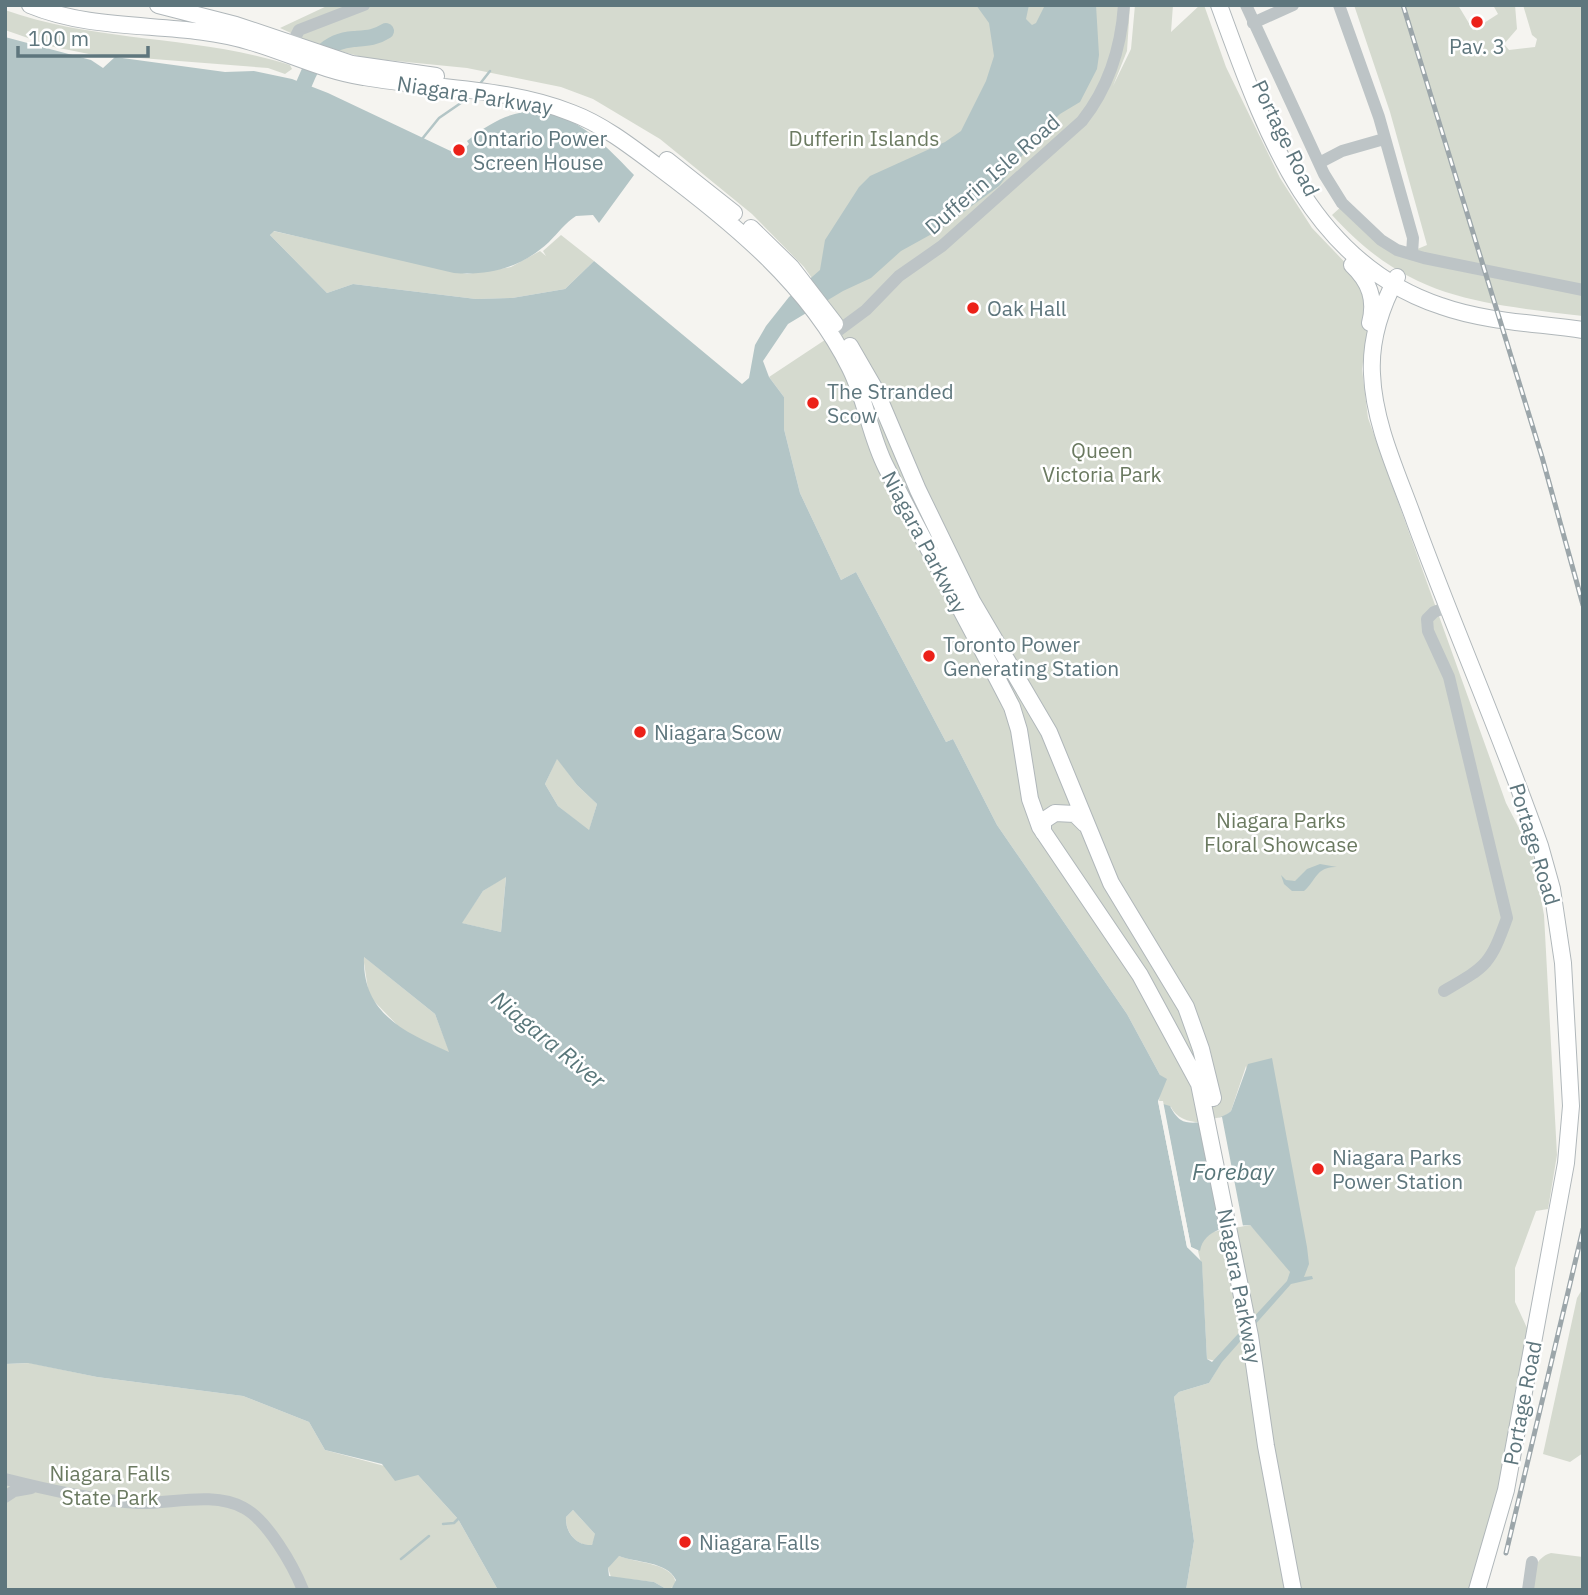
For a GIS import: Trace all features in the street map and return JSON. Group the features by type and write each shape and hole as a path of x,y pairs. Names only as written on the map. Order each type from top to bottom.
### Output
{"main road":[{"name":"Niagara Parkway","path":"30,5 52,14 80,20 223,34 296,51 339,66 487,88 561,109 607,131 733,226 796,282 876,391 918,490 972,601 1049,732 1111,883 1186,1007 1201,1049 1301,1590"},
{"path":"158,5 217,19 296,51"},
{"name":"Portage Road","path":"1219,5 1264,122 1293,182 1315,216 1349,254 1395,281"},
{"name":"Portage Road","path":"1219,5 1315,199 1356,247 1395,281"},
{"path":"1264,122 1279,169 1297,203 1329,243 1363,276 1370,291 1373,309 1364,362 1366,391 1381,443 1397,473"},
{"path":"1395,281 1458,302 1583,320"},
{"path":"1395,281 1426,301 1463,313 1583,330"},
{"name":"Portage Road","path":"1395,281 1376,332 1372,375 1380,425 1447,607 1523,798 1552,889 1563,963 1571,1106 1566,1163 1508,1476 1477,1590"},
{"name":"Niagara Parkway","path":"835,333 857,384 882,459 1012,707 1019,730 1030,799 1043,832 1140,975 1194,1072 1212,1116"},
{"path":"1043,832 1043,821 1055,813 1075,814 1085,824"},
{"name":"Niagara Parkway","path":"1252,1325 1265,1446 1293,1590"}],"street":[{"path":"296,51 296,33 305,27 364,5"},
{"name":"Dufferin Isle Road","path":"835,333 866,310 899,276 942,246 1082,121 1101,97 1115,62 1124,5"},
{"name":"Portage Road","path":"1246,5 1319,163 1342,203 1381,240 1412,254 1583,290"},
{"path":"1253,23 1293,5"},
{"path":"1339,5 1384,139 1413,238 1412,254"},
{"path":"1319,163 1342,151 1384,139"},
{"path":"1444,991 1483,969 1494,956 1507,918 1449,677 1428,631 1427,619 1434,612 1447,607"},
{"path":"5,1479 39,1488 139,1503 223,1501 242,1506 252,1513 282,1551 303,1590"},
{"path":"5,1497 14,1491 39,1488"},
{"path":"1528,1590 1532,1562"}],"green space":[{"name":"Queen Victoria Park","path":"329,5 1130,5 1127,51 1113,86 1131,49 1135,5 1173,5 1171,32 1200,5 1204,5 1226,67 1280,178 1312,228 1357,275 1370,312 1362,369 1368,418 1506,803 1533,855 1544,915 1557,1155 1548,1209 1536,1211 1515,1268 1515,1302 1527,1328 1525,1388 1498,1514 1471,1590 1186,1590 1194,1541 1174,1397 1179,1392 1209,1383 1219,1366 1216,1361 1207,1359 1202,1267 1198,1251 1203,1239 1212,1232 1250,1225 1287,1265 1291,1274 1296,1275 1246,1066 1231,1111 1225,1116 1209,1121 1191,1121 1176,1114 1171,1107 1159,1105 1160,1075 1127,1014 997,825 953,739 946,742 856,572 841,580 800,493 784,429 784,397 769,377 846,326 804,267 752,214 660,139 593,99 561,87 467,68 366,58 317,45 280,28"},
{"path":"1354,5 1458,5 1473,30 1498,14 1493,5 1515,5 1517,29 1504,44 1509,50 1535,47 1537,39 1532,35 1523,5 1583,5 1583,316 1510,307 1446,292 1388,264 1360,243 1332,215 1343,205 1403,255 1427,245 1390,112"},
{"path":"5,10 75,28 255,55 290,65 292,69 285,74 268,68 89,54 54,47 5,30"},
{"path":"273,231 467,274 511,267 540,251 546,256 543,251 561,235 594,261 565,289 512,298 476,299 353,284 327,293 270,235"},
{"path":"557,758 577,785 597,804 589,831 558,806 545,784"},
{"path":"506,876 501,932 461,923 483,891"},
{"path":"363,956 435,1014 450,1053 404,1032 369,996"},
{"path":"1583,1288 1583,1453 1570,1462 1543,1454 1577,1298"},
{"name":"Niagara Falls State Park","path":"30,1363 97,1377 243,1396 309,1422 325,1450 418,1475 458,1519 498,1590 5,1590 5,1364"},
{"path":"573,1510 596,1535 592,1545 581,1544 570,1533 566,1517"},
{"path":"1551,1553 1583,1557 1583,1590 1529,1590 1538,1563"},
{"path":"615,1557 662,1568 674,1578 676,1585 668,1590 654,1582 611,1577 608,1568"}],"water":[{"path":"976,5 1029,5 1026,19 1032,25 1036,23 1045,5 1096,5 1099,55 1097,69 1080,102 1060,114 1035,139 999,186 939,230 901,251 871,278 843,291 788,324 763,361 769,377 784,397 784,429 800,493 841,580 856,572 946,742 953,739 997,825 1127,1014 1160,1075 1167,1079 1158,1101 1187,1247 1202,1262 1207,1359 1212,1362 1287,1281 1290,1272 1250,1225 1212,1233 1202,1243 1200,1251 1191,1247 1163,1104 1170,1106 1177,1117 1186,1122 1221,1117 1231,1111 1248,1064 1272,1058 1307,1247 1309,1264 1304,1277 1312,1276 1313,1279 1291,1284 1222,1362 1209,1383 1179,1392 1174,1397 1194,1541 1186,1590 671,1590 676,1580 666,1569 619,1556 608,1568 609,1576 654,1582 668,1590 498,1590 458,1519 418,1475 395,1481 382,1464 325,1450 309,1422 243,1396 97,1377 28,1363 5,1364 5,37 91,60 103,68 115,57 225,72 254,71 292,79 328,93 459,155 469,144 467,141 492,123 516,114 537,111 558,115 596,138 634,175 599,223 593,215 576,216 539,251 517,264 480,273 454,273 274,231 270,235 327,293 353,284 476,299 512,298 565,289 594,261 742,384 749,378 755,345 766,326 789,297 820,270 825,240 859,187 870,176 945,142 961,131 986,81 994,56 989,23","holes":["557,759 577,785 597,804 589,830 558,806 545,784","506,877 501,932 462,923 483,891","364,957 435,1014 449,1052 416,1037 389,1018 370,993 365,976","573,1510 595,1534 592,1545 576,1541 567,1528 566,1517"]},
{"path":"1320,864 1337,867 1320,872 1304,891 1292,891 1284,884 1281,875 1286,880 1295,881 1307,869"}],"pier":[{"path":"1158,1101 1163,1101 1191,1247 1198,1251 1198,1256 1187,1247"},
{"path":"1222,1117 1243,1226 1222,1230 1200,1121"}],"waterway":[{"path":"304,84 317,59 335,43 371,37 386,31"},
{"path":"479,85 490,71"},
{"path":"422,139 439,118 471,96"},
{"path":"443,1524 454,1523 458,1519"},
{"path":"401,1559 429,1536"}],"railway":[{"path":"1403,5 1542,457 1583,605"},
{"path":"1506,1553 1583,1229"}],"place":[{"name":"Pav. 3","path":"1477,22"},
{"name":"Ontario Power Screen House","path":"459,150"},
{"name":"Oak Hall","path":"973,308"},
{"name":"The Stranded Scow","path":"813,403"},
{"name":"Toronto Power Generating Station","path":"929,656"},
{"name":"Niagara Scow","path":"640,732"},
{"name":"Niagara Parks Power Station","path":"1318,1169"},
{"name":"Niagara Falls","path":"685,1542"}],"park label":[{"name":"Dufferin Islands","path":"864,138"},
{"name":"Niagara Parks Floral Showcase","path":"1281,832"}],"water label":[{"name":"Niagara River","path":"549,1039"},
{"name":"Forebay","path":"1233,1171"}]}
